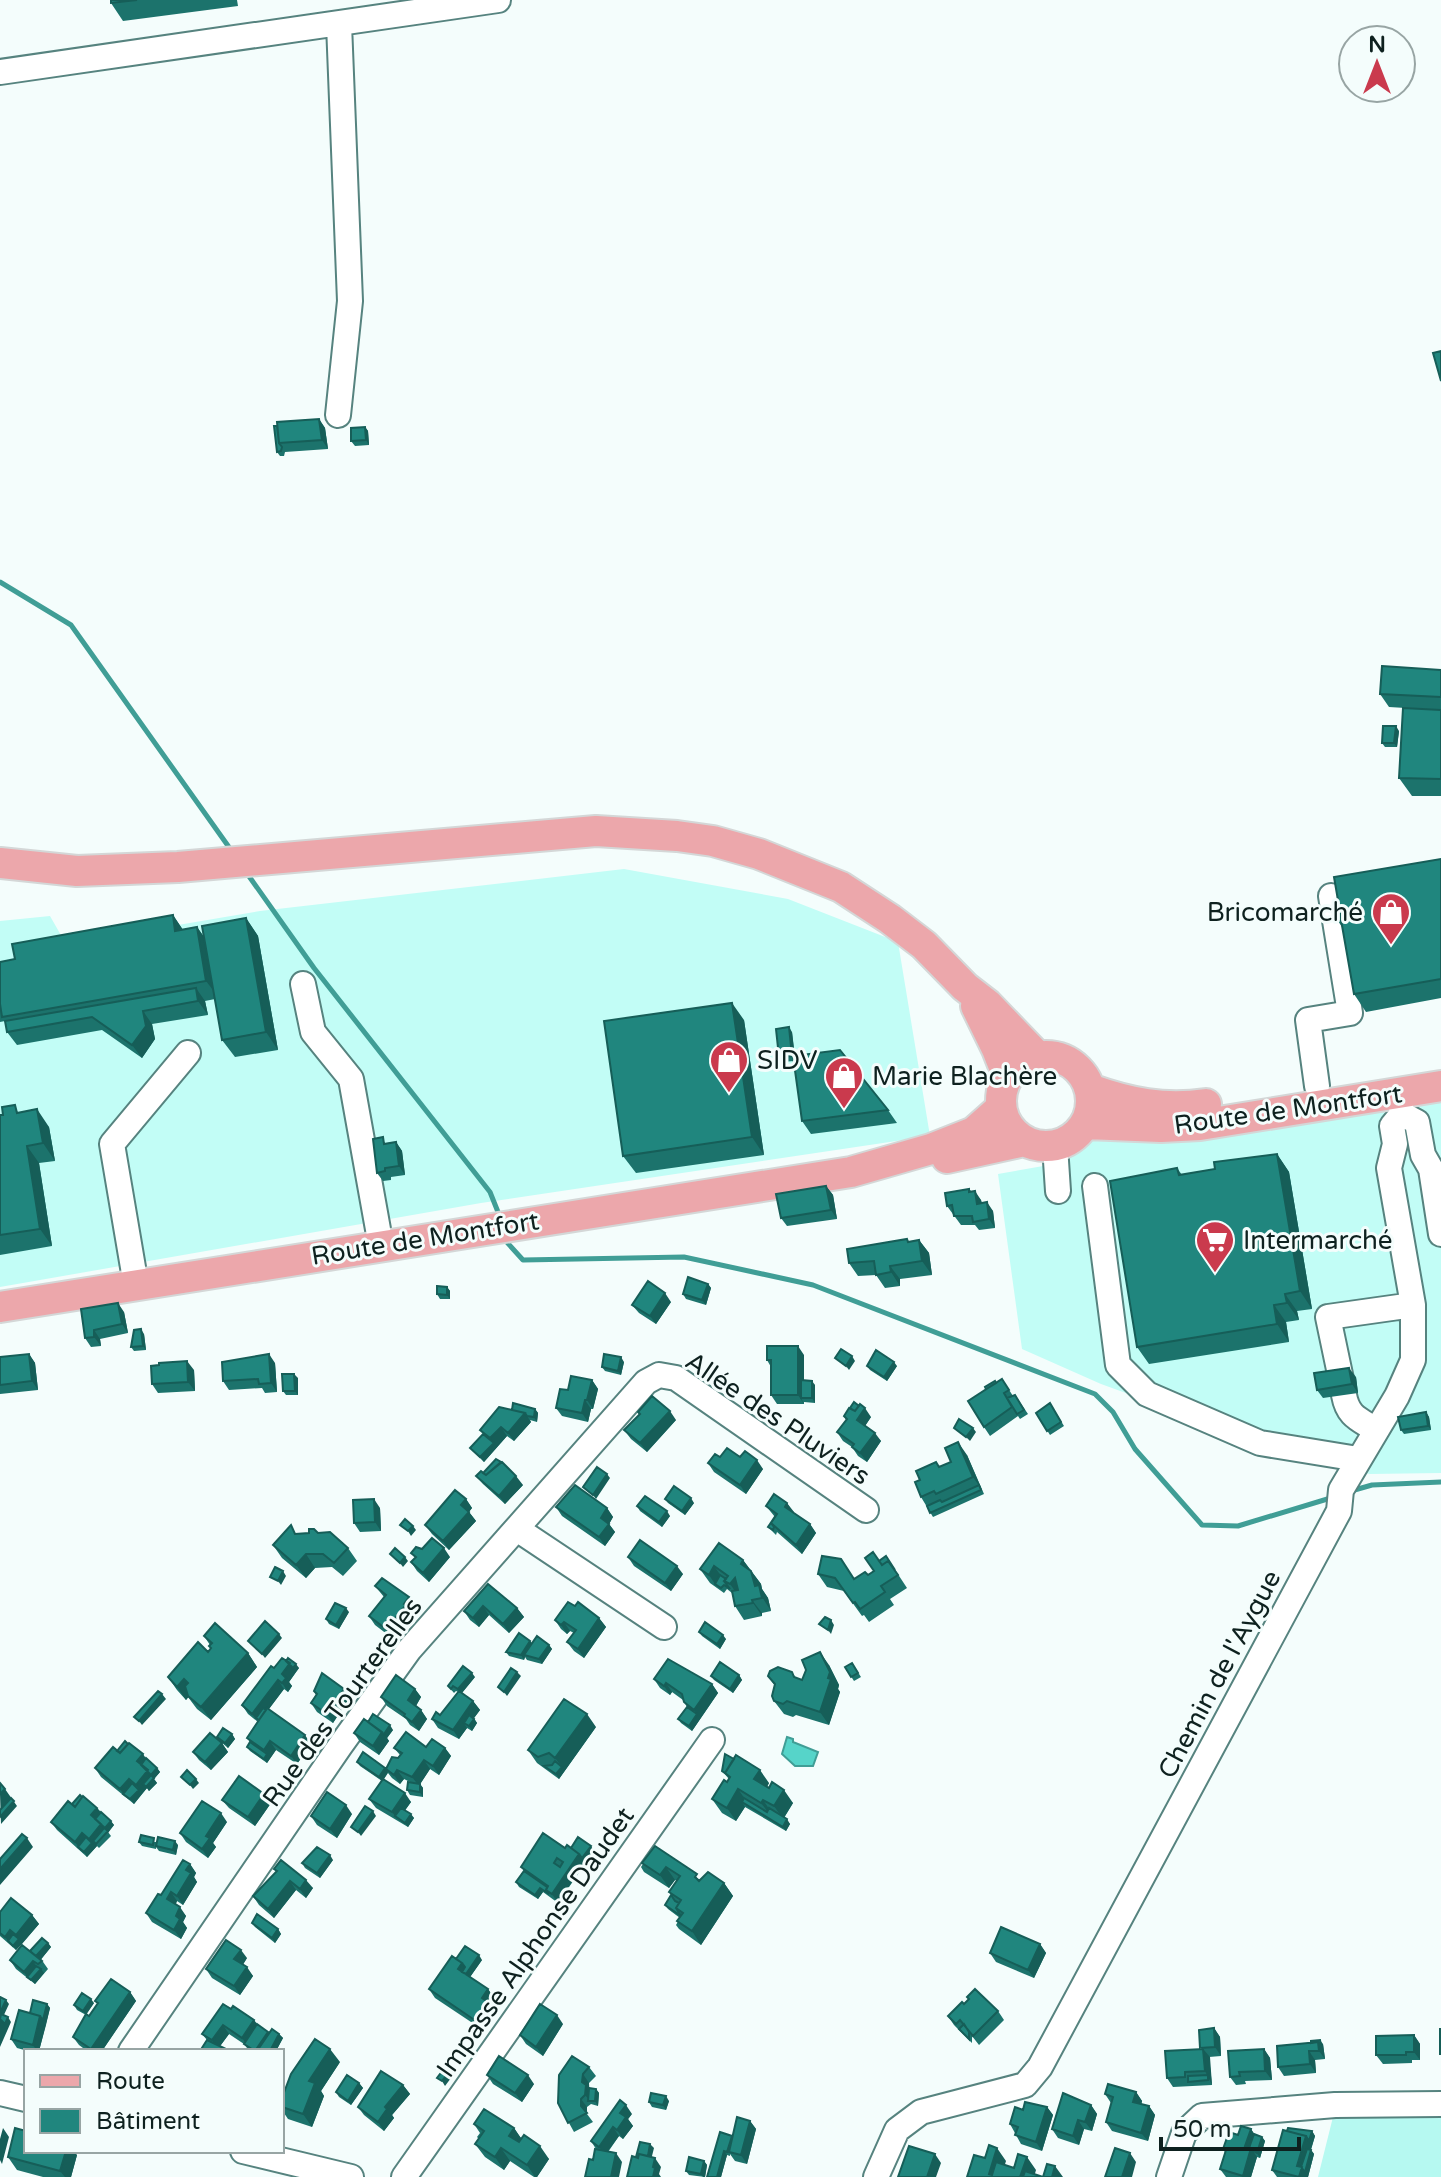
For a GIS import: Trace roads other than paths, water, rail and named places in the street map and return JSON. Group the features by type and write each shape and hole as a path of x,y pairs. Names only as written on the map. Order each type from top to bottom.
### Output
{"main road":[{"path":"0,863 77,871 208,864 596,831 713,841 759,854 841,887 890,919 924,945 1038,1057"},
{"path":"965,987 986,1024 1008,1077"},
{"path":"1038,1057 1060,1058 1070,1062 1086,1078 1090,1089 1091,1112 1086,1124 1067,1141 1055,1146 1024,1141 1005,1121 1001,1108 1001,1097 1008,1077 1026,1060 1038,1057"},
{"name":"Route de Montfort","path":"1090,1089 1149,1106 1190,1106 1441,1066"},
{"name":"Route de Montfort","path":"1086,1124 1200,1125 1401,1104 1441,1086"},
{"name":"Route de Montfort","path":"851,1172 931,1149 974,1132 1001,1108"},
{"name":"Route de Montfort","path":"0,1307 851,1172 890,1170 1024,1141"}],"street":[{"path":"0,72 498,0"},
{"path":"338,415 350,301 339,24"},
{"path":"1317,1086 1308,1020 1350,1013 1331,896"},
{"path":"303,984 313,1032 351,1079 381,1246"},
{"path":"136,1285 112,1144 188,1053"},
{"path":"1401,1104 1417,1122 1423,1155 1431,1169 1438,1196 1441,1234"},
{"name":"Chemin de l'Aygue","path":"876,2177 897,2130 921,2112 1025,2085 1040,2067 1340,1501 1358,1459 1397,1396 1413,1360 1413,1305 1389,1168 1395,1144 1392,1126 1401,1104"},
{"path":"1055,1146 1058,1191"},
{"path":"1095,1186 1118,1365 1147,1394 1260,1443 1358,1459"},
{"path":"1376,1430 1346,1408 1328,1317 1413,1305"},
{"name":"Allée des Pluviers","path":"659,1375 676,1378 866,1510"},
{"name":"Rue des Tourterelles","path":"132,2049 409,1650 646,1382 659,1375"},
{"path":"517,1529 664,1627"},
{"name":"Impasse Alphonse Daudet","path":"404,2177 712,1740"},
{"path":"0,2093 24,2099"},
{"path":"1169,2177 1184,2133 1202,2116 1335,2105 1441,2104"},
{"path":"247,2153 281,2169 351,2177"}],"waterway":[{"path":"0,582 71,625 231,850"},
{"path":"246,872 314,968 490,1192 500,1217"},
{"path":"504,1239 523,1260 684,1257 813,1285 1095,1394 1113,1412 1135,1449 1202,1525 1238,1526 1334,1497"},
{"path":"1351,1491 1372,1485 1441,1482"}],"place":[{"name":"Bricomarché","path":"1391,946"},
{"name":"SIDV","path":"729,1094"},
{"name":"Marie Blachère","path":"844,1110"},
{"name":"Intermarché","path":"1215,1274"}]}
